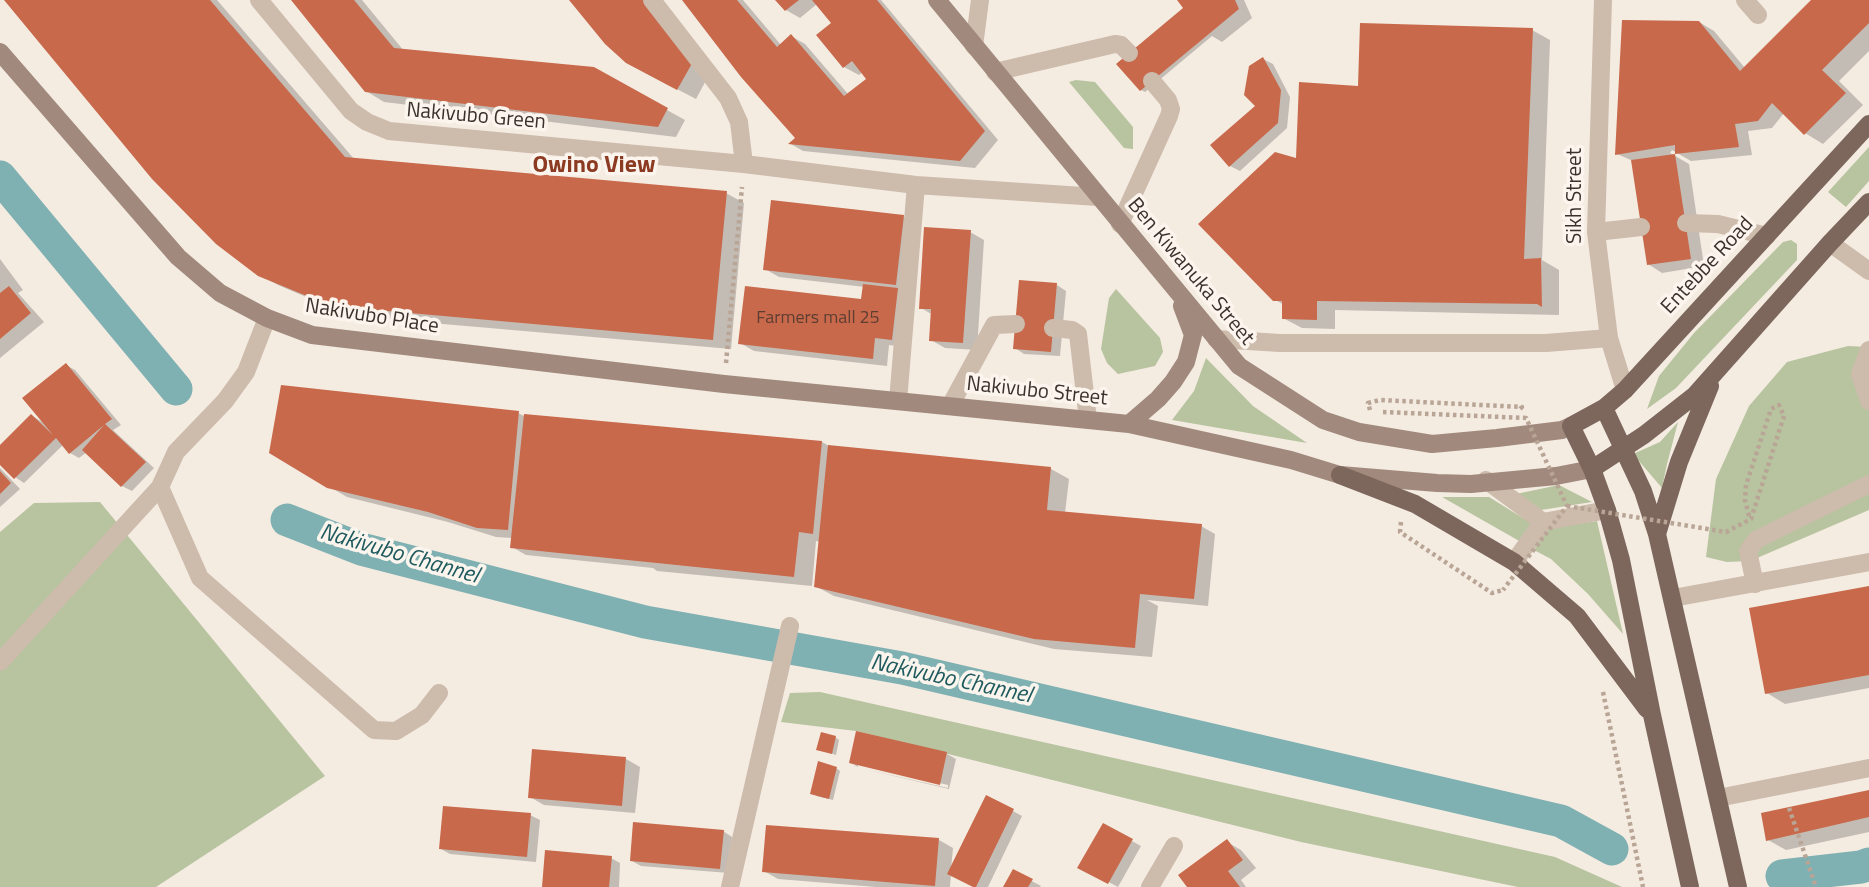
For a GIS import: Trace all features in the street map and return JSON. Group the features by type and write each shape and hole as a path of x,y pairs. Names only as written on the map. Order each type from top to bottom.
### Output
{"main road":[{"name":"Ben Kiwanuka Street","path":"937,0 1239,366 1323,420 1359,432 1433,444 1497,438 1571,426"},
{"name":"Nakivubo Place","path":"0,52 178,257 220,293 267,318 312,335 724,384"},
{"name":"Entebbe Road","path":"1571,426 1604,408 1625,390 1869,124"},
{"path":"1591,469 1624,449 1695,395 1869,202"},
{"path":"1129,424 1158,399 1186,362 1192,335 1177,292"},
{"path":"1657,534 1679,462 1718,370"},
{"name":"Nakivubo Street","path":"724,384 1129,424 1291,460 1340,475 1471,484 1486,480 1556,476 1591,469"},
{"path":"1604,408 1643,491 1657,534 1738,887"},
{"path":"1571,426 1607,510 1621,560 1651,715 1690,887"},
{"path":"1340,475 1416,504 1514,562 1577,616 1651,715"}],"street":[{"name":"Nakivubo Green","path":"259,0 351,111 367,122 390,131 744,164 916,185 1098,197"},
{"path":"652,0 728,99 739,122 744,164"},
{"path":"974,46 981,0"},
{"name":"Sikh Street","path":"1604,0 1596,232 1609,338 1625,390"},
{"path":"1745,0 1758,15"},
{"path":"995,72 1115,44 1121,45 1129,53"},
{"path":"1120,224 1170,116 1168,100 1152,81"},
{"path":"898,401 916,185"},
{"path":"1686,223 1718,224 1767,236"},
{"path":"1596,232 1641,228"},
{"path":"1830,243 1868,277"},
{"path":"0,662 160,487 176,452 225,401 246,372 267,318"},
{"path":"950,407 994,325 1016,324"},
{"path":"1054,328 1073,330 1078,334 1088,420"},
{"path":"1216,339 1280,343 1546,344 1609,338"},
{"path":"1869,349 1860,374 1869,401"},
{"path":"1486,480 1543,522"},
{"path":"1755,584 1748,551 1756,540 1869,484"},
{"path":"160,487 200,578 374,730 397,731 422,715 439,692"},
{"path":"1514,562 1543,522 1607,510"},
{"path":"1672,598 1869,562"},
{"path":"730,887 790,626"},
{"path":"1718,798 1869,768"},
{"path":"1150,887 1174,846"}],"path":[{"path":"724,384 744,164"},
{"path":"1497,438 1522,407 1380,400 1367,403 1371,413 1382,412 1526,418 1567,506"},
{"path":"1567,506 1726,532 1751,519 1784,416 1779,405 1771,410 1746,485 1745,500 1756,540"},
{"path":"1503,590 1567,506"},
{"path":"1602,690 1643,887"},
{"path":"1782,786 1816,887"}],"green space":[{"path":"1069,82 1095,82 1133,127 1133,149 1124,148"},
{"path":"1869,147 1869,181 1846,207 1828,192"},
{"path":"1791,240 1797,244 1797,260 1676,388 1647,409 1659,376 1694,333 1783,242"},
{"path":"1116,289 1160,338 1163,352 1155,366 1118,374 1107,363 1101,349 1109,298"},
{"path":"1848,346 1869,347 1869,510 1750,561 1727,562 1706,557 1716,479 1749,406 1787,362"},
{"path":"1206,358 1253,406 1307,443 1172,420 1194,391"},
{"path":"1678,422 1662,488 1633,454 1660,442"},
{"path":"1559,485 1592,502 1541,510 1516,494"},
{"path":"1442,497 1489,497 1534,525 1521,542"},
{"path":"100,502 325,776 156,887 0,887 0,532 34,503"},
{"path":"1597,521 1623,634 1588,594 1551,559 1534,550 1548,528"},
{"path":"820,692 1555,857 1622,887 1518,887 1301,842 856,731 781,722 790,693"}],"building":[{"path":"4,0 210,0 345,157 727,191 713,340 331,306 258,276 216,244 152,179"},
{"path":"291,0 354,0 394,48 594,67 668,108 658,127 365,92"},
{"path":"569,0 643,0 694,60 677,90 626,63 605,44"},
{"path":"682,0 737,0 777,47 791,34 844,96 866,79 852,61 843,68 816,35 831,23 812,0 877,0 985,131 960,161 788,144 795,138 741,77"},
{"path":"775,0 799,0 785,11"},
{"path":"1177,0 1235,0 1239,9 1140,91 1116,64 1183,8"},
{"path":"1811,0 1869,0 1869,23 1822,70 1846,93 1804,135 1772,103 1758,121 1735,124 1739,147 1675,154 1675,145 1615,155 1622,20 1699,21 1740,71"},
{"path":"1360,23 1533,28 1524,259 1541,258 1542,307 1537,304 1317,301 1317,320 1282,319 1282,301 1273,301 1198,224 1275,152 1296,158 1299,82 1358,86"},
{"path":"1263,57 1281,90 1278,123 1229,167 1210,145 1255,106 1244,95 1249,66"},
{"path":"1675,154 1691,259 1647,265 1631,160"},
{"path":"771,200 904,215 896,285 763,270"},
{"path":"924,227 971,230 963,343 929,341 931,309 919,309"},
{"path":"1019,280 1057,283 1051,352 1013,349"},
{"path":"863,284 898,288 892,340 875,338 873,359 738,344 745,286 861,299"},
{"path":"9,286 31,313 0,339 0,293"},
{"path":"66,363 112,419 105,424 146,462 121,487 82,450 104,425 69,454 56,438 14,479 0,465 0,445 31,414 53,435 22,398"},
{"path":"281,385 519,411 508,530 477,528 428,512 327,488 269,453"},
{"path":"524,414 822,441 813,534 799,532 794,577 510,548"},
{"path":"828,445 1051,467 1047,510 1202,524 1194,599 1140,594 1135,648 1034,639 814,587"},
{"path":"0,471 11,483 0,494"},
{"path":"1869,586 1869,675 1765,694 1749,608"},
{"path":"856,731 947,752 940,785 849,763"},
{"path":"821,732 836,736 832,754 816,750"},
{"path":"532,749 626,757 622,806 528,798"},
{"path":"818,761 837,767 829,799 810,794"},
{"path":"1869,790 1869,817 1766,841 1761,813"},
{"path":"986,795 1014,809 976,887 973,887 947,874"},
{"path":"443,806 531,813 527,857 439,849"},
{"path":"633,822 724,830 720,869 630,861"},
{"path":"1103,823 1133,839 1108,884 1077,868"},
{"path":"766,825 939,838 935,886 762,872"},
{"path":"1227,839 1243,860 1228,871 1240,887 1187,887 1178,875"},
{"path":"545,850 612,856 609,887 542,887"},
{"path":"1013,869 1033,879 1028,887 1003,887"}],"waterway":[{"name":"Nakivubo Channel","path":"0,177 176,389"},
{"name":"Nakivubo Channel","path":"287,520 361,549 645,622 902,668 1561,821 1612,849"},
{"name":"Nakivubo Channel","path":"1782,876 1869,864"}],"district":[{"name":"Owino View","path":"594,166"}]}
